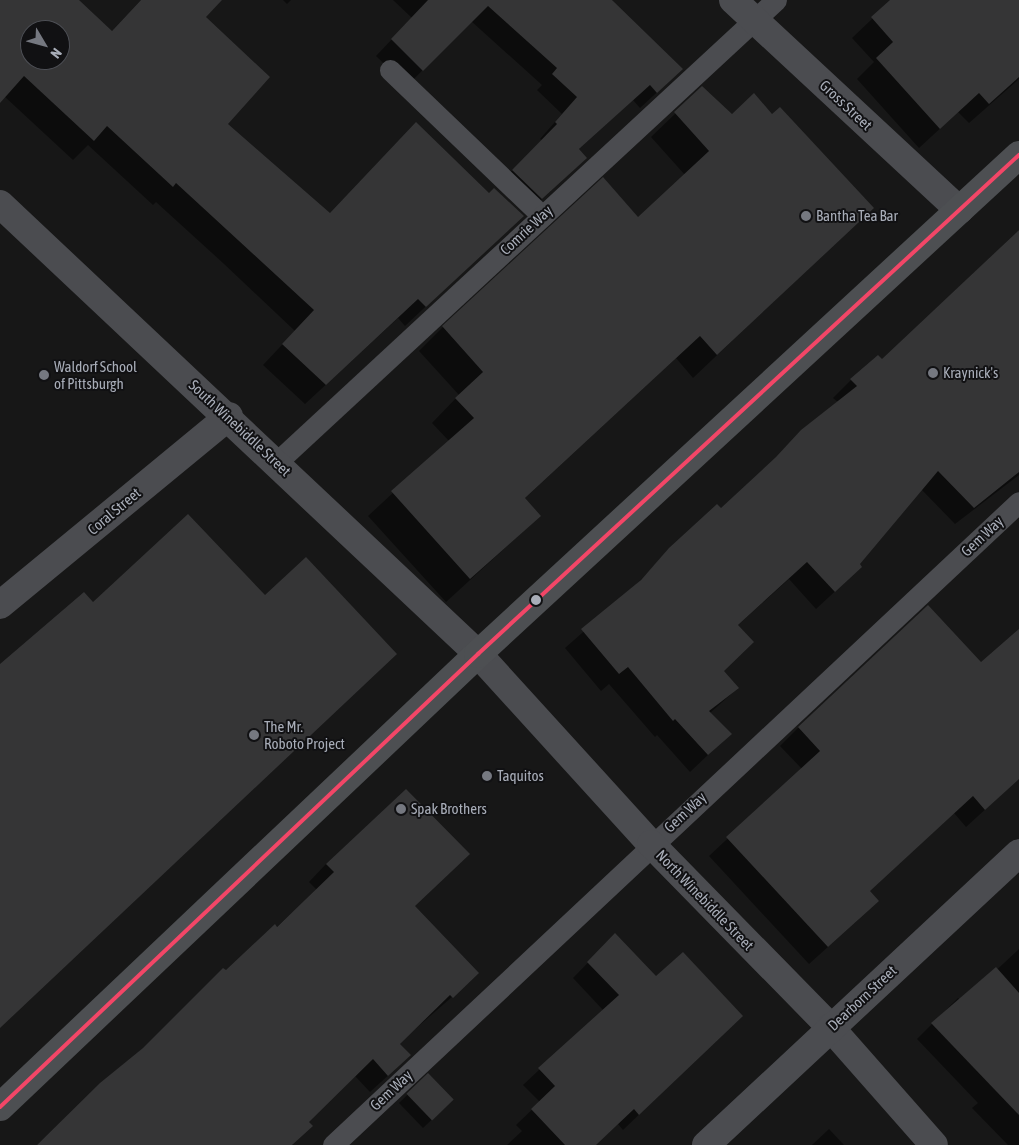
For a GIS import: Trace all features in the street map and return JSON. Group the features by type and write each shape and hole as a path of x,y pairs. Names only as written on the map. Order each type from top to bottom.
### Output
{"main road":[{"path":"0,1107 478,654 1019,155"}],"street":[{"name":"Gross Street","path":"733,0 959,210"},
{"name":"South Winebiddle Street","path":"0,204 229,416 478,654"},
{"name":"Coral Street","path":"0,605 229,416"},
{"name":"North Winebiddle Street","path":"478,654 651,844 830,1027 934,1145"},
{"name":"Dearborn Street","path":"706,1145 830,1027 1019,853"}],"lane":[{"name":"Comrie Way","path":"277,462 776,0"},
{"path":"390,70 542,216"},
{"name":"Gem Way","path":"333,1145 651,844 1019,502"}],"building":[{"path":"0,0 79,0 112,31 141,0 222,0 206,17 270,77 228,124 330,213 416,122 489,193 494,188 524,216 426,307 418,299 326,385 282,344 314,310 176,183 173,187 107,126 94,141 24,76 0,103"},
{"path":"428,0 612,0 683,69 657,93 650,85 579,149 587,158 542,199 512,170 557,124 555,122 577,97 552,74 557,68 488,6 423,71 391,39"},
{"path":"890,0 1019,0 1019,77 989,104 979,93 940,129 876,58 893,42 871,17"},
{"path":"702,86 732,114 754,93 772,114 780,107 874,208 717,355 700,336 525,498 541,516 470,579 391,491 474,418 455,398 483,372 442,326 603,177 638,217 709,151 674,112"},
{"path":"1019,230 1019,472 974,508 938,471 860,564 862,567 835,592 807,562 738,625 754,642 724,671 739,688 709,711 732,734 708,755 675,719 673,721 628,667 619,674 581,629 641,580 669,548 717,504 721,508 776,457 801,430 857,386 850,379 878,355 882,359"},
{"path":"188,514 265,595 306,557 397,654 0,1028 0,664 84,592 93,602"},
{"path":"928,605 981,662 1019,629 1019,779 985,810 973,796 870,891 879,901 828,947 726,837 820,751 798,727"},
{"path":"406,789 470,854 415,906 479,973 453,998 450,995 400,1044 411,1055 388,1076 373,1059 309,1122 313,1126 292,1145 37,1145 100,1083 143,1048 223,968 226,970 275,924 277,927 334,872 326,864"},
{"path":"615,933 656,976 683,952 743,1016 639,1115 634,1109 596,1145 565,1145 531,1109 555,1086 538,1068 619,995 587,962"},
{"path":"996,967 1019,993 1019,1115 931,1023"},
{"path":"428,1073 454,1100 432,1120 406,1094"}],"transit line":[{"path":"0,1107 478,654 1019,155"}],"place":[{"name":"Bantha Tea Bar","path":"806,216"},
{"name":"Kraynick's","path":"933,373"},
{"name":"Waldorf School of Pittsburgh","path":"44,375"},
{"name":"The Mr. Roboto Project","path":"254,735"},
{"name":"Taquitos","path":"487,776"},
{"name":"Spak Brothers","path":"401,809"}]}
